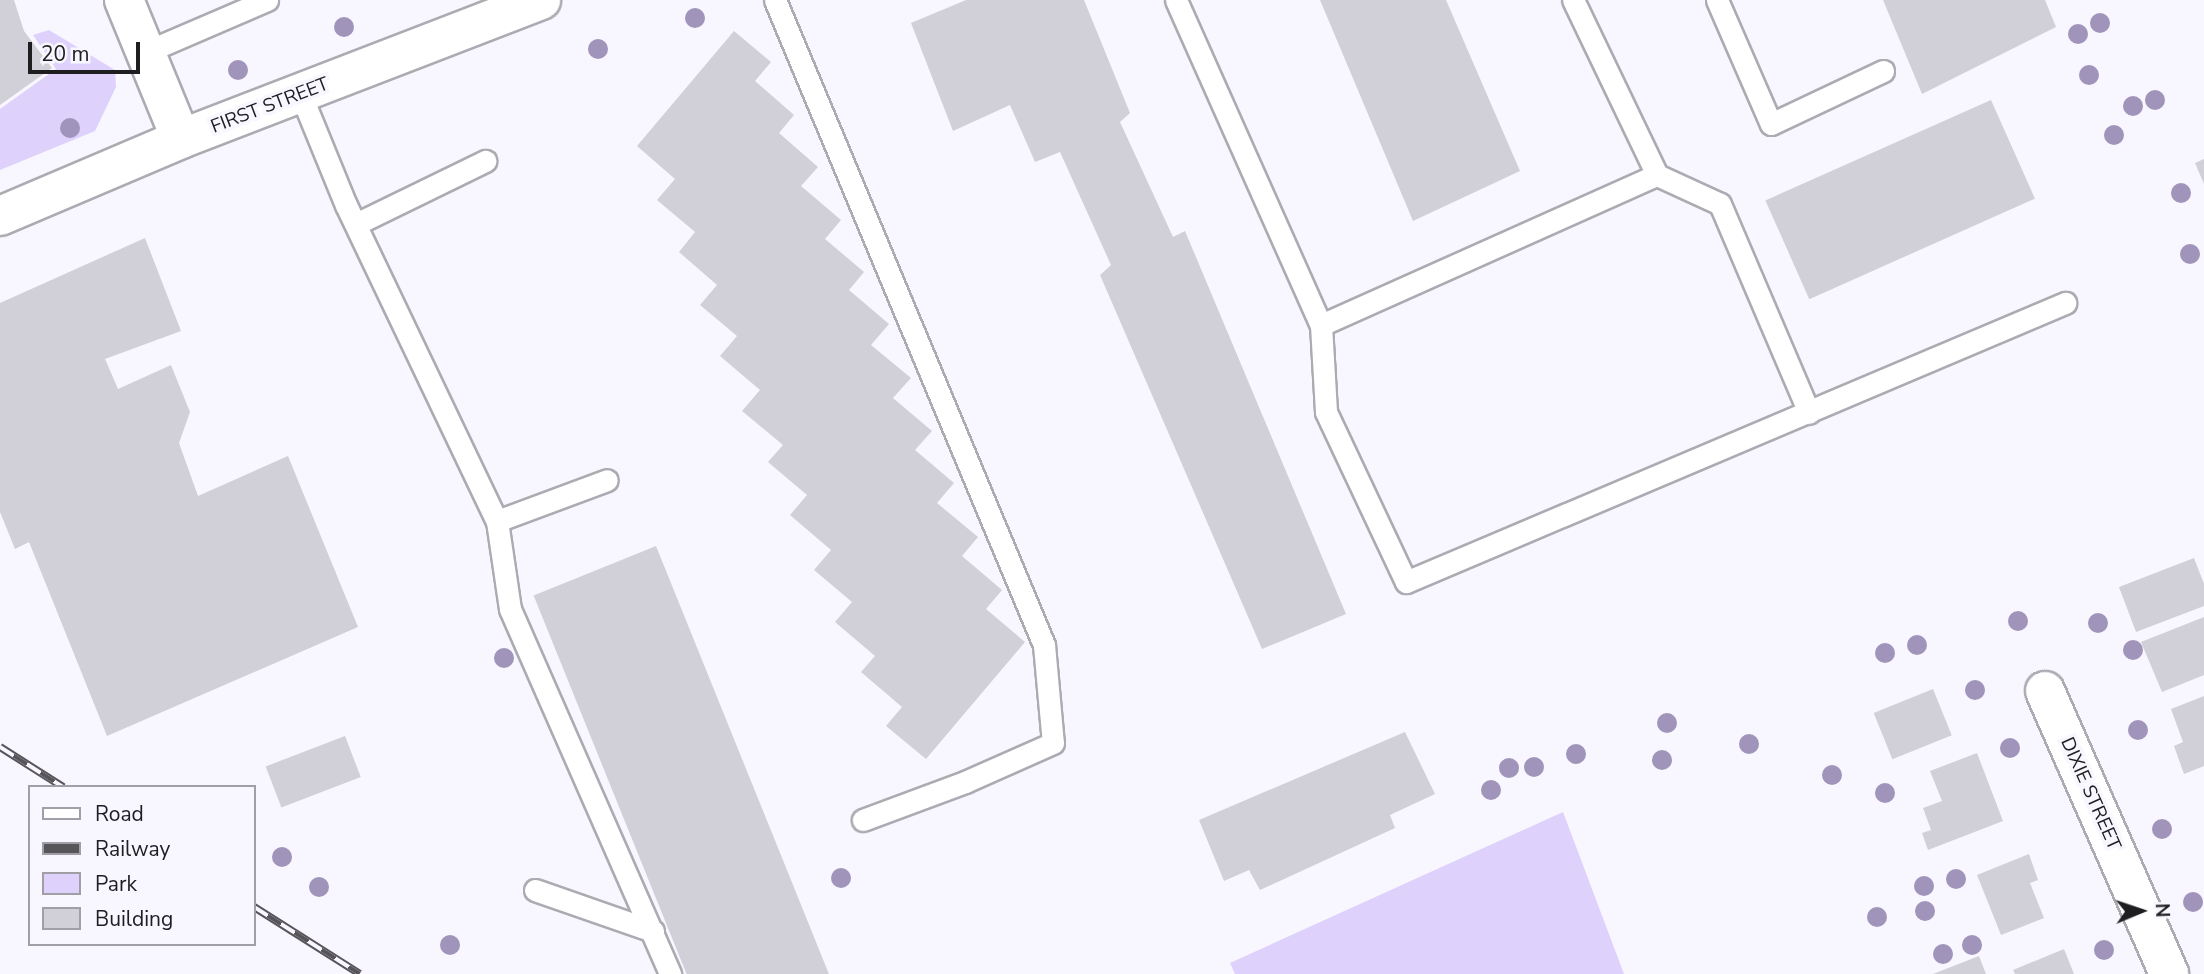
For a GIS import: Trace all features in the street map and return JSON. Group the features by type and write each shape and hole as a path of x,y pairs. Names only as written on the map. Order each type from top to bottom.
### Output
{"street":[{"path":"124,0 181,139"},
{"name":"FIRST STREET","path":"0,216 181,139 301,95 502,7 541,0"},
{"name":"DIXIE STREET","path":"2045,691 2169,974"}],"lane":[{"path":"146,52 267,0"},
{"path":"775,0 1044,645 1053,743 965,782 863,820"},
{"path":"1176,0 1321,325 1326,412 1406,582 2065,303"},
{"path":"1573,0 1657,175 1720,204 1809,413"},
{"path":"1717,0 1771,124 1883,71"},
{"path":"301,95 356,224 497,521 510,609 670,974"},
{"path":"356,224 485,161"},
{"path":"1321,325 1657,175"},
{"path":"497,521 607,480"},
{"path":"535,890 653,931"}],"green space":[{"path":"49,30 115,70 116,87 95,131 0,170 0,109 56,69 33,35"},
{"path":"1563,812 1624,974 1235,974 1230,963"}],"building":[{"path":"0,0 14,0 24,31 52,68 0,105"},
{"path":"966,0 1084,0 1130,113 1120,122 1173,237 1185,231 1346,614 1262,649 1100,275 1111,265 1060,152 1035,162 1010,105 953,131 911,23"},
{"path":"1320,0 1446,0 1520,171 1413,221"},
{"path":"1883,0 2045,0 2056,27 1922,94"},
{"path":"734,31 771,62 755,81 794,115 779,133 818,167 801,186 841,220 825,239 864,272 849,290 889,324 871,345 911,378 893,398 932,431 915,450 954,483 937,503 978,537 962,556 1002,590 986,609 1025,642 926,759 886,726 902,707 861,672 875,656 835,622 852,602 814,570 831,550 790,515 807,495 768,462 783,445 742,411 760,390 720,356 737,336 700,305 717,285 679,252 695,232 657,200 675,179 637,146"},
{"path":"1991,100 2035,199 1809,299 1765,200"},
{"path":"2204,159 2204,184 2195,163"},
{"path":"145,238 181,331 105,359 118,389 171,365 190,412 179,443 198,496 288,456 358,627 107,736 29,542 15,549 0,512 0,303"},
{"path":"656,546 829,974 687,974 534,595"},
{"path":"2194,558 2204,584 2204,606 2136,632 2119,587"},
{"path":"2204,617 2204,675 2162,692 2141,642"},
{"path":"1933,689 1952,735 1892,759 1874,713"},
{"path":"2204,696 2204,766 2184,774 2174,746 2183,742 2171,709"},
{"path":"1405,732 1435,794 1390,815 1395,828 1260,890 1249,870 1224,881 1199,820"},
{"path":"345,736 361,777 281,808 266,766"},
{"path":"1977,753 2003,821 1928,850 1922,833 1931,830 1923,808 1942,801 1930,771"},
{"path":"2029,854 2038,880 2030,883 2044,918 2001,935 1977,875"},
{"path":"2064,949 2074,974 2015,974 2013,970"},
{"path":"1979,956 1986,974 1933,974"}],"railway":[{"path":"0,747 60,785"},
{"path":"256,908 360,974"}]}
